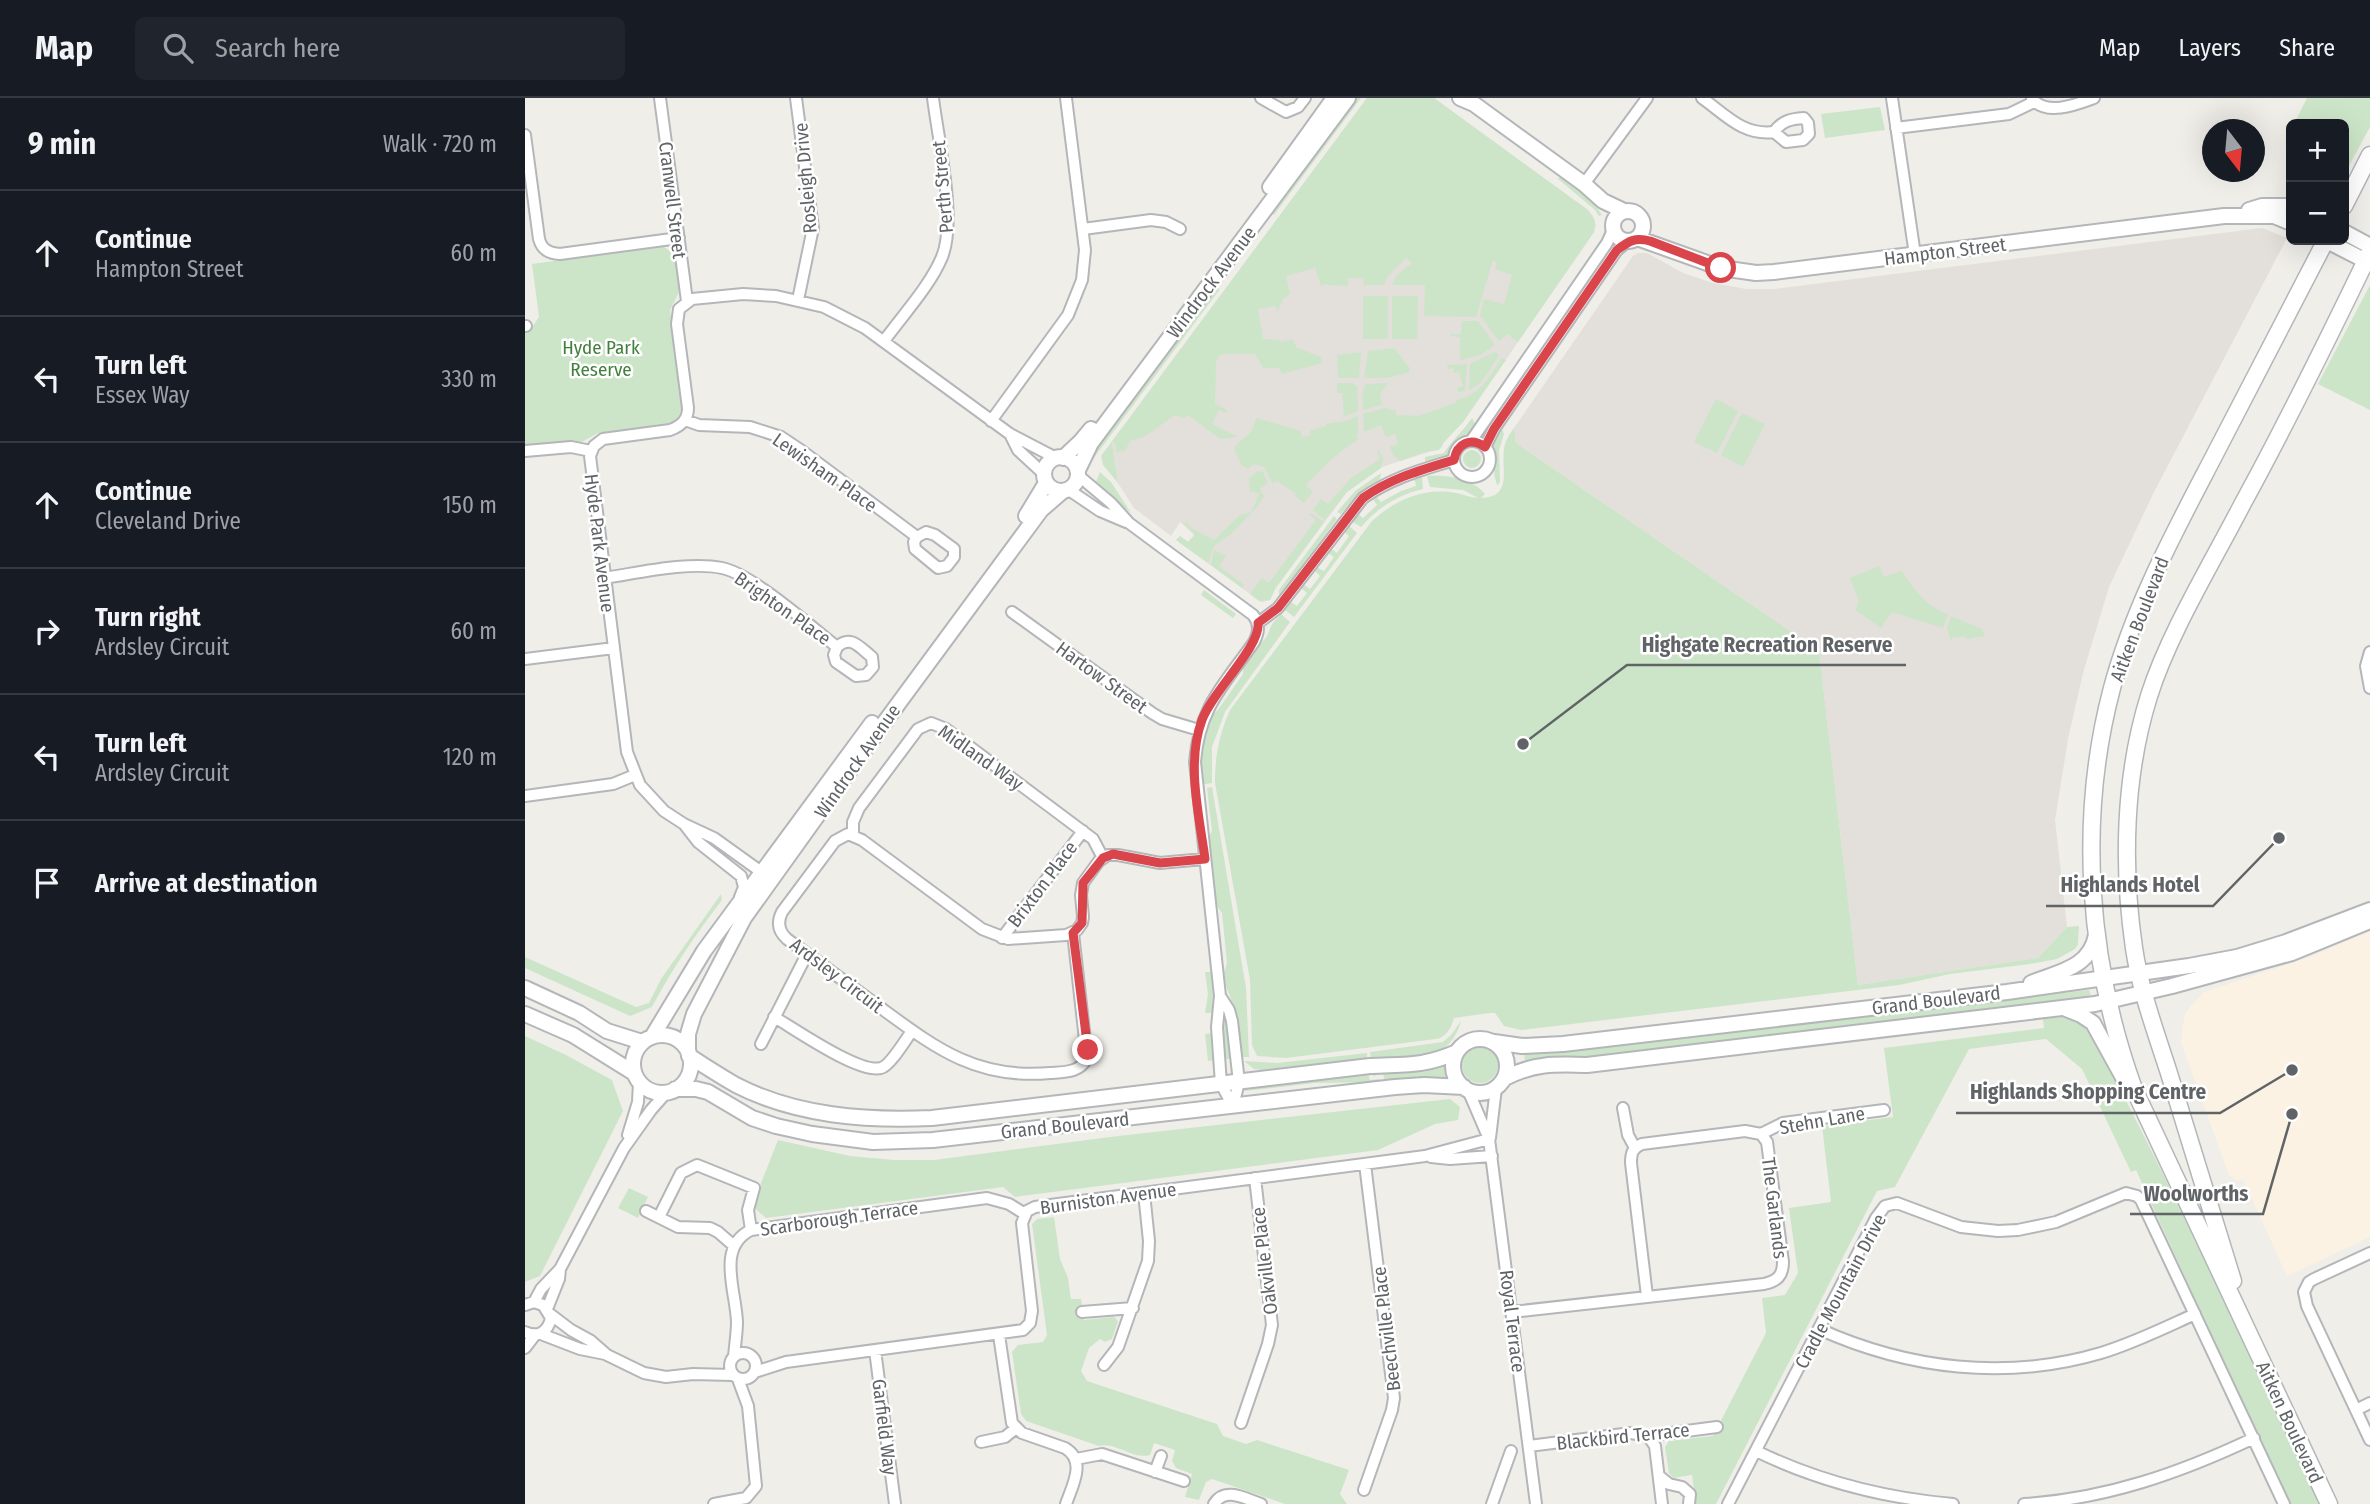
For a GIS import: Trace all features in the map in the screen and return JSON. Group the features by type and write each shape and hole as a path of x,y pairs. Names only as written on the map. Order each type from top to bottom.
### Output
{"main road":[{"path":"2349,194 2370,155"},
{"name":"Aitken Boulevard","path":"2323,245 2162,555 2131,630 2112,688 2101,739 2093,799 2092,860 2096,935 2108,1000 2127,1068 2151,1126 2329,1504"},
{"name":"Aitken Boulevard","path":"2252,1340 2134,952 2129,907 2127,831 2137,744 2149,696 2172,641 2265,463 2369,253"}],"street":[{"name":"Cranwell Street","path":"660,98 687,301"},
{"name":"Rosleigh Drive","path":"796,98 813,228 798,300"},
{"name":"Perth Street","path":"884,341 936,269 946,243 947,206 933,98"},
{"path":"991,421 1056,334 1076,300 1085,266 1083,229 1066,98"},
{"path":"1261,98 1286,112 1298,107 1305,98"},
{"name":"Windrock Avenue","path":"1059,458 1081,441 1091,429 1333,98"},
{"name":"Windrock Avenue","path":"1078,473 1091,443 1348,98"},
{"path":"1460,98 1475,100 1603,201 1624,211 1637,213 1636,235 1617,250 1494,429 1485,447"},
{"path":"1584,184 1647,98"},
{"path":"1702,98 1749,131 1774,132"},
{"path":"1892,98 1915,255"},
{"path":"1896,128 2009,114 2033,100 2044,108 2051,108 2074,105 2094,98"},
{"path":"525,135 539,239 544,249 551,254 678,238"},
{"path":"1603,201 1619,238 1636,235"},
{"name":"Hampton Street","path":"2224,216 2262,206 2286,206"},
{"path":"1459,472 1454,460 1461,445 1471,441 1607,243 1617,215 1624,211"},
{"name":"Hampton Street","path":"1636,235 1704,263 1737,271 1756,272 1795,271 2224,216 2274,216 2286,221"},
{"path":"1083,229 1151,220 1166,222 1180,229"},
{"path":"2349,236 2369,253"},
{"path":"2343,245 2369,253"},
{"path":"685,420 688,408 677,318 679,309 687,301 759,294 824,307 884,341 1010,434 1059,458 1071,460 1078,473 1129,523 1253,615 1258,623 1257,636 1215,695 1199,730 1196,745 1195,774 1220,996 1217,1027 1221,1084 1233,1106"},
{"name":"Hyde Park Avenue","path":"685,420 670,430 603,439 591,451 590,463 627,752 640,785 653,801 684,824 714,838 767,876"},
{"name":"Lewisham Place","path":"685,420 699,425 750,427 781,437 917,537"},
{"path":"1010,434 1018,450 1052,489 1066,491 1129,523"},
{"path":"1423,469 1459,472 1471,477 1486,471 1489,456 1485,447 1471,441"},
{"path":"525,451 571,447 591,451"},
{"path":"1045,479 1047,464 1059,458"},
{"path":"1258,623 1278,608 1363,498 1400,476 1454,460"},
{"path":"1066,491 1074,486 1078,473"},
{"name":"Windrock Avenue","path":"689,1054 688,1034 694,1014 767,876 1025,516 1045,479"},
{"name":"Windrock Avenue","path":"647,1040 734,910 767,876 873,738 1041,510 1066,491"},
{"name":"Brighton Place","path":"604,578 686,567 722,568 744,577 837,646"},
{"name":"Hartow Street","path":"1012,612 1152,713 1162,719 1199,730"},
{"path":"525,659 614,648"},
{"path":"2370,652 2366,666 2370,688"},
{"name":"Midland Way","path":"853,835 853,821 859,808 918,729 931,723 946,729 1083,831 1097,844 1103,858"},
{"path":"525,796 613,784 635,775"},
{"name":"Hyde Park Avenue","path":"684,824 698,842 741,876 744,887 734,910"},
{"name":"Brixton Place","path":"1002,938 1083,831"},
{"name":"Ardsley Circuit","path":"853,835 844,835 835,841 780,916 779,927 783,935 939,1050 994,1070 1040,1074 1078,1069 1085,1063 1088,1050 1073,933 1082,923 1083,883 1103,858"},
{"path":"853,835 982,929 1002,938 1035,938 1073,933"},
{"path":"1103,858 1113,854 1160,863 1205,859"},
{"name":"Grand Boulevard","path":"1495,1042 1522,1046 1563,1044 2140,974 2213,962 2260,950 2370,910"},
{"name":"Grand Boulevard","path":"1500,1083 1522,1069 1541,1065 1587,1065 2065,1008 2108,1000 2145,993 2292,953 2370,921"},
{"path":"2007,992 2081,962 2091,952 2096,935"},
{"path":"761,1044 807,954"},
{"path":"525,988 579,1013 607,1031 647,1040"},
{"path":"1220,996 1232,1021 1239,1082 1233,1106"},
{"path":"2065,1008 2093,1023 2151,1126"},
{"path":"525,1013 573,1035 637,1078 647,1089 670,1091"},
{"path":"774,1017 841,1059 877,1069 886,1065 912,1031"},
{"path":"624,1148 638,1102 634,1057 647,1040 660,1035 677,1039 689,1054 691,1066 688,1075 651,1110 624,1148 560,1269 529,1302 548,1311 607,1355 655,1376 733,1368 748,1406 757,1479 748,1501 714,1504"},
{"path":"1481,1038 1495,1042 1505,1052 1508,1060 1500,1083 1482,1093 1466,1089 1455,1075 1453,1067 1457,1052 1472,1040 1481,1038"},
{"name":"Grand Boulevard","path":"689,1054 737,1086 811,1110 864,1118 932,1118 1370,1066 1412,1066 1435,1062 1457,1052"},
{"name":"Royal Terrace","path":"1489,1139 1500,1083"},
{"name":"Grand Boulevard","path":"670,1091 696,1089 708,1092 752,1118 776,1126 835,1138 873,1142 933,1140 1395,1087 1466,1089"},
{"name":"Royal Terrace","path":"1466,1089 1489,1139 1492,1156 1537,1504"},
{"path":"1623,1108 1628,1135 1635,1148 1631,1163 1647,1296"},
{"name":"Stehn Lane","path":"1761,1134 1783,1123 1884,1110"},
{"name":"The Garlands","path":"1512,1312 1764,1284 1780,1276 1783,1262 1767,1142 1761,1134 1745,1131 1642,1144 1635,1148"},
{"name":"Burniston Avenue","path":"786,1362 740,1353 733,1368 745,1379 786,1362 1023,1330 1031,1318 1022,1228 1025,1214 1030,1209 1425,1156 1489,1139"},
{"name":"Burniston Avenue","path":"1425,1156 1450,1159 1492,1156"},
{"name":"Beechville Place","path":"1364,1490 1394,1398 1365,1164"},
{"path":"659,1217 681,1172 698,1166 754,1188 748,1210 751,1230"},
{"name":"Oakville Place","path":"1241,1423 1272,1325 1255,1178"},
{"path":"1104,1365 1118,1347 1149,1253 1144,1193"},
{"name":"Cradle Mountain Drive","path":"1728,1504 1881,1210 1889,1204 1897,1203 1961,1227 2018,1230 2056,1222 2126,1193 2141,1200 2284,1504"},
{"name":"Scarborough Terrace","path":"733,1368 737,1323 730,1259 733,1245 745,1233 751,1230 987,1198 1009,1204 1025,1214"},
{"path":"646,1211 678,1227 710,1228 719,1232 733,1245"},
{"path":"2370,1253 2314,1279 2305,1287 2304,1292 2307,1306 2370,1440"},
{"path":"525,1348 534,1334 548,1327 548,1311 560,1269"},
{"path":"1082,1312 1133,1308"},
{"path":"1819,1329 1850,1343 1897,1357 1955,1367 2003,1368 2047,1365 2102,1352 2153,1334 2196,1314"},
{"name":"Scarborough Terrace","path":"737,1323 751,1356 753,1374 748,1406"},
{"path":"534,1334 607,1355"},
{"path":"999,1335 1010,1416 1016,1428 1022,1433 1065,1448 1076,1460 1077,1469 1066,1504"},
{"name":"Garfield Way","path":"875,1350 895,1504"},
{"path":"2356,1410 2370,1403"},
{"name":"Blackbird Terrace","path":"1529,1446 1631,1433 1649,1436 1717,1427"},
{"path":"981,1442 1006,1437 1016,1428"},
{"path":"1649,1436 1655,1446 1662,1504"},
{"path":"2027,1504 2095,1495 2154,1480 2203,1462 2254,1438"},
{"path":"1492,1504 1511,1451"},
{"path":"1756,1451 1795,1469 1853,1487 1915,1500 1953,1504"},
{"path":"1076,1460 1102,1454 1184,1481"},
{"path":"1155,1472 1161,1456"},
{"path":"1659,1476 1669,1485 1686,1490 1691,1499 1689,1504"},
{"path":"1214,1504 1221,1496 1228,1494 1261,1504"}],"shaded area":[{"path":"1367,98 1434,98 1588,210 1596,226 1463,422 1441,448 1382,467 1347,492 1275,589 1270,600 1261,602 1176,540 1180,536 1188,542 1194,535 1180,522 1171,536 1134,508 1118,483 1112,442"},
{"path":"2262,228 2286,238 2153,494 2109,587 2083,673 2068,739 2055,820 2067,927 2038,958 1858,985 1819,651 1516,443 1514,428 1633,256 1638,253 1647,253 1683,273 1713,283 1746,289 1774,289"},
{"path":"2370,931 2370,1237 2287,1276 2243,1179 2238,1181 2229,1175 2181,1042 2185,1013 2204,992 2310,957"}],"green space":[{"path":"1352,98 1361,98 1274,215 1268,211"},
{"path":"1367,98 1434,98 1588,210 1595,221 1594,232 1518,342 1507,334 1499,341 1480,315 1484,299 1504,304 1512,275 1495,269 1497,263 1493,260 1476,317 1424,316 1425,285 1392,285 1396,276 1412,263 1406,258 1388,276 1384,285 1364,285 1363,278 1348,278 1348,286 1321,286 1315,268 1286,276 1290,294 1283,299 1277,313 1276,306 1258,309 1263,339 1281,342 1293,339 1296,347 1321,357 1322,363 1282,374 1279,368 1263,368 1255,354 1221,354 1216,362 1215,404 1227,410 1226,413 1219,410 1212,424 1238,437 1220,439 1188,415 1184,418 1175,415 1144,437 1130,441 1125,451 1117,452 1115,443 1112,442 1118,483 1103,465 1101,456"},
{"path":"2307,98 2370,98 2370,127 2349,166 2349,119 2296,119"},
{"path":"1880,107 1885,130 1825,138 1821,114"},
{"path":"1557,178 1568,178 1602,215 1599,216"},
{"name":"Hyde Park Reserve","path":"661,245 674,254 680,290 670,310 682,407 678,418 668,425 598,433 580,443 525,446 525,331 530,330 539,317 532,264"},
{"path":"1610,247 1612,248 1534,363 1531,361"},
{"path":"1214,285 1220,289 1093,459 1088,455"},
{"path":"2370,285 2370,410 2318,384"},
{"path":"1363,296 1388,296 1388,339 1363,339"},
{"path":"1392,296 1418,296 1417,339 1392,339"},
{"path":"1462,321 1478,321 1495,345 1478,356 1460,360 1460,337 1451,334 1461,334"},
{"path":"1394,348 1410,372 1387,378 1364,378 1368,351"},
{"path":"1361,352 1359,378 1339,378 1337,355"},
{"path":"1495,352 1499,355 1486,375 1469,390 1470,364"},
{"path":"1502,358 1506,360 1463,422 1439,450 1400,461 1393,455 1390,447 1398,444 1395,434 1386,437 1381,425 1364,432 1363,414 1385,408 1395,410 1397,416 1415,416 1456,403 1479,389"},
{"path":"1467,364 1465,391 1458,392 1457,388 1463,386 1459,372 1454,373 1453,368 1448,369 1447,365"},
{"path":"1337,383 1352,383 1357,386 1358,411 1344,416 1342,393 1337,393"},
{"path":"1388,383 1380,394 1382,405 1363,410 1365,386"},
{"path":"1716,399 1738,411 1717,453 1694,442"},
{"path":"1742,413 1765,424 1743,467 1721,455"},
{"path":"1358,416 1358,440 1330,461 1306,486 1313,491 1304,503 1277,481 1273,484 1264,467 1253,464 1249,469 1242,466 1234,449 1252,430 1256,418 1301,431 1302,437 1310,436 1310,431 1326,424"},
{"path":"1472,418 1476,426 1456,442 1446,457 1425,462 1425,457 1444,453"},
{"path":"1501,426 1504,434 1499,450 1498,486 1494,473 1494,445"},
{"path":"1514,428 1516,443 1819,651 1858,985 2038,958 2067,927 2079,926 2075,949 2057,959 1950,974 1899,985 1521,1030 1504,1026 1495,1013 1490,1013 1454,1018 1448,1032 1436,1039 1286,1058 1257,1056 1252,1045 1250,980 1215,783 1218,746 1226,719 1230,710 1372,521 1398,502 1428,492 1450,492 1478,498 1463,490 1430,487 1427,476 1466,481 1485,494 1481,498 1498,493 1502,488 1505,446"},
{"path":"1379,450 1383,459 1381,468 1347,492 1325,520 1313,510 1321,499 1328,504 1351,478 1380,459 1377,452"},
{"path":"1472,450 1478,453 1481,459 1478,465 1472,468 1466,465 1463,459 1466,453"},
{"path":"1257,471 1263,472 1268,483 1260,489 1264,496 1257,507 1231,534 1214,546 1208,563 1176,540 1180,536 1188,542 1195,535 1184,523 1186,522 1193,529 1214,540 1240,515 1251,512 1260,493 1250,492 1249,478"},
{"path":"1100,472 1111,482 1131,513 1095,484"},
{"path":"1381,473 1380,479 1356,497 1341,514 1337,512 1355,491"},
{"path":"1422,477 1423,489 1389,503 1361,527 1351,521 1357,513 1363,518 1377,505 1372,498 1375,495 1381,502 1416,486 1411,479"},
{"path":"1311,513 1324,522 1275,589 1270,600 1259,601 1250,594 1262,578 1269,583 1316,520"},
{"path":"1334,516 1337,519 1279,597 1279,590"},
{"path":"1348,525 1357,533 1294,617 1285,610 1291,602 1297,606 1307,593 1300,587 1303,584 1310,589 1320,576 1314,570 1316,567 1324,571 1334,557 1327,552 1330,548 1337,553 1349,536 1343,531"},
{"path":"1214,550 1226,556 1219,566 1244,585 1242,588 1211,565"},
{"path":"1879,566 1884,577 1902,571 1927,602 1948,614 1943,628 1892,612 1881,628 1855,610 1859,602 1850,578"},
{"path":"1204,590 1236,614 1233,618 1201,595"},
{"path":"1281,614 1290,622 1225,712 1212,747 1212,783 1199,785 1200,756 1207,724"},
{"path":"1951,616 1982,629 1985,636 1966,639 1965,636 1952,638 1951,641 1947,629"},
{"path":"1212,787 1246,988 1249,1057 1242,1057 1237,1015 1224,973 1227,963 1222,913 1216,905 1209,837 1212,831 1207,788"},
{"path":"721,894 722,900 685,952 652,1007 630,1016 525,968 525,957 636,1007 649,1003 661,979"},
{"path":"1205,972 1211,972 1212,1013 1205,1013 1208,994"},
{"path":"2089,990 2091,995 2074,1000 1588,1057 1552,1056 1525,1061 1524,1052 1565,1050"},
{"path":"1224,1010 1231,1059 1225,1059 1220,1021"},
{"path":"2067,1016 2077,1018 2090,1029 2166,1180 2321,1504 2289,1504 2136,1170 2131,1172 2082,1069 2046,1039 1969,1049 1895,1187 1877,1191 1716,1504 1696,1504 1692,1475 1673,1478 1669,1473 1665,1447 1669,1441 1713,1436 1766,1333 1762,1298 1785,1295 1798,1273 1789,1208 1831,1202 1822,1126 1893,1117 1884,1048 2044,1028 2043,1019"},
{"path":"1461,1021 1455,1035 1437,1052 1425,1056 1371,1058 1370,1052 1443,1042"},
{"path":"1213,1033 1216,1060 1208,1061 1205,1034"},
{"path":"525,1036 612,1080 623,1111 540,1276 525,1282"},
{"path":"1480,1047 1493,1052 1498,1065 1493,1078 1480,1083 1467,1078 1462,1065 1467,1052"},
{"path":"1367,1053 1367,1058 1262,1070 1254,1069 1244,1061 1277,1063"},
{"path":"1450,1063 1455,1080 1385,1081 1383,1074 1373,1076 1372,1073 1424,1072"},
{"path":"1368,1073 1370,1080 1379,1079 1380,1082 1315,1083 1245,1091 1243,1089"},
{"path":"1450,1099 1460,1107 1458,1120 1435,1124 1378,1150 1015,1197 1003,1187 766,1218 752,1206 778,1140 850,1156 934,1160 1118,1136"},
{"path":"629,1188 648,1197 638,1218 618,1208"},
{"path":"1054,1217 1060,1259 1068,1278 1071,1299 1081,1299 1084,1320 1114,1317 1118,1321 1112,1339 1105,1342 1100,1339 1089,1348 1081,1371 1087,1381 1217,1424 1223,1436 1246,1444 1257,1440 1349,1470 1340,1494 1347,1504 1285,1504 1212,1479 1206,1482 1199,1500 1185,1497 1192,1474 1176,1468 1172,1461 1175,1450 1154,1443 1150,1455 1137,1455 1112,1446 1099,1446 1026,1421 1021,1414 1012,1352 1018,1345 1043,1342 1047,1335 1032,1224 1037,1219"}],"place":[{"name":"Highgate Recreation Reserve","path":"1523,744"},
{"name":"Highlands Hotel","path":"2279,838"},
{"name":"Highlands Shopping Centre","path":"2292,1070"},
{"name":"Woolworths","path":"2292,1114"}],"route":[{"path":"1088,1050 1073,933 1082,923 1081,888 1099,861 1108,855 1149,863 1205,859 1195,774 1199,730 1215,695 1257,636 1258,623 1278,608 1363,498 1400,476 1454,460 1457,449 1465,443 1481,443 1485,447 1494,429 1617,250 1628,241 1637,238 1650,241 1721,268"}]}
